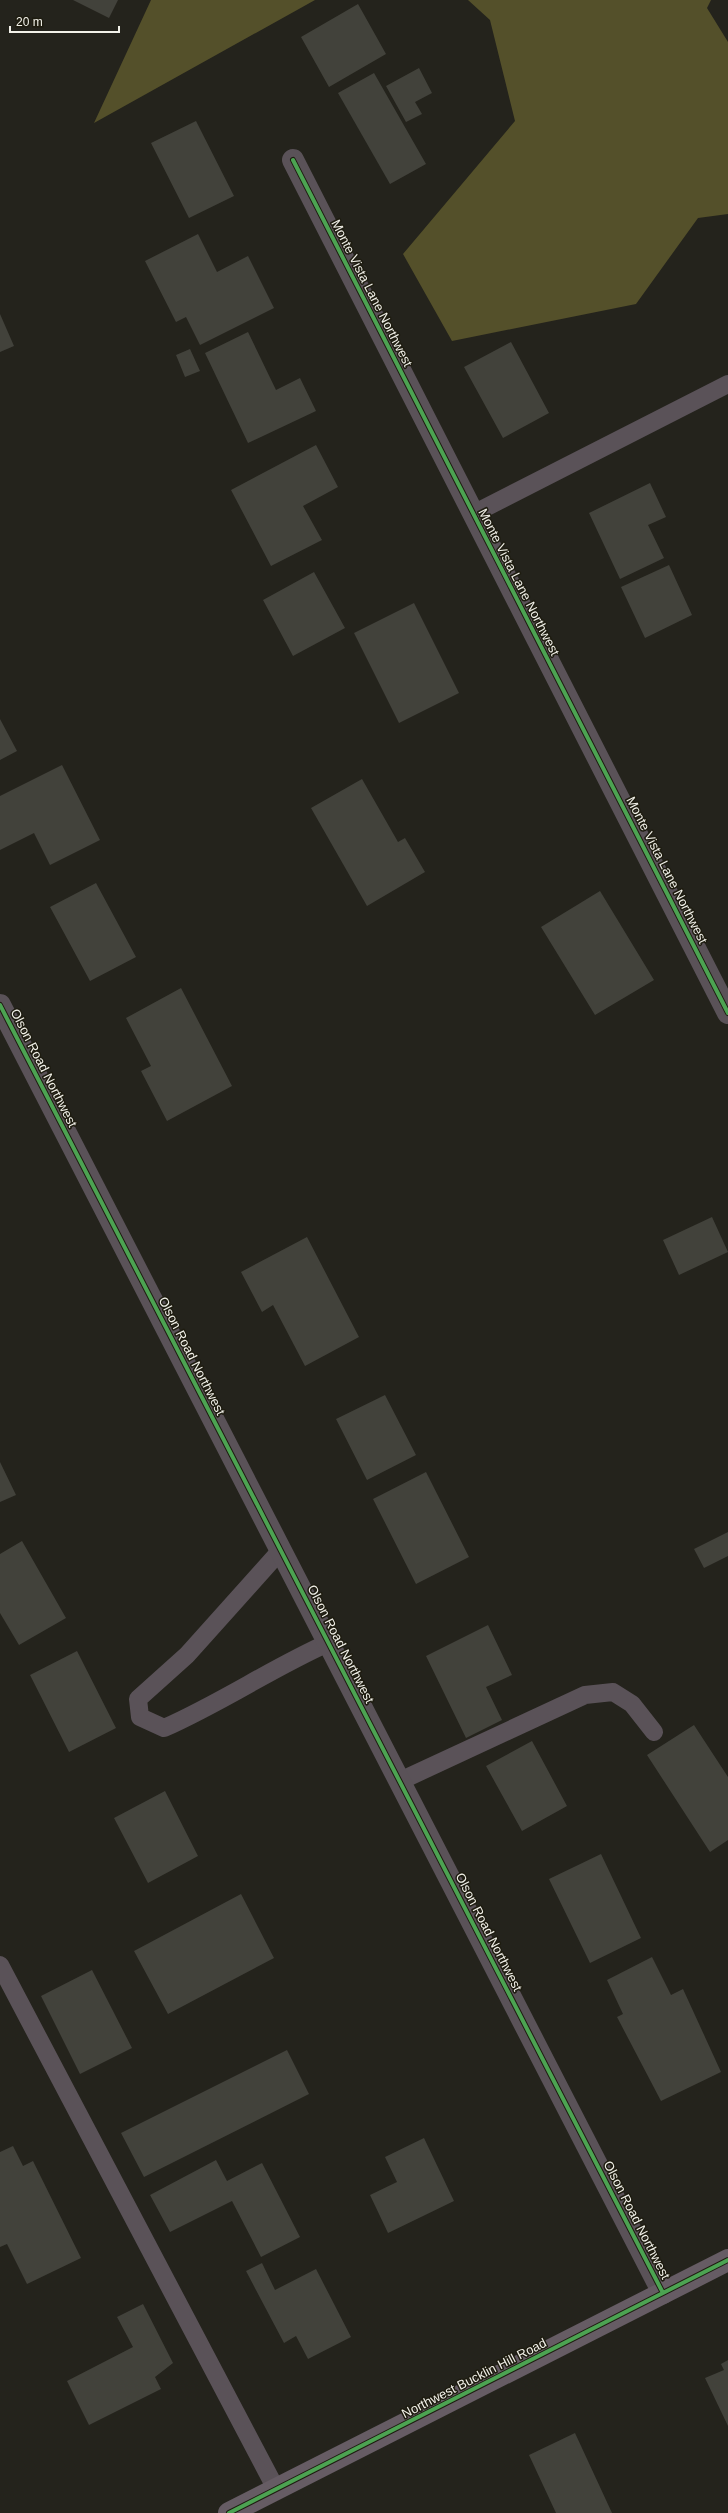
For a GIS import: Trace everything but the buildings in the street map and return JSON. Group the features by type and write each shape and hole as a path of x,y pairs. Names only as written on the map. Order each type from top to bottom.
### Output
{"main road":[{"name":"Northwest Bucklin Hill Road","path":"229,2513 728,2260"}],"street":[{"name":"Monte Vista Lane Northwest","path":"293,160 728,1013"},
{"name":"Olson Road Northwest","path":"0,1005 663,2293"}],"lane":[{"path":"473,514 728,384"},
{"path":"281,1550 187,1655 138,1699 140,1717 164,1728 197,1714 294,1658 328,1643"},
{"path":"400,1782 585,1696 613,1692 632,1704 654,1732"},
{"path":"0,1965 276,2489"}],"shaded area":[{"path":"151,0 315,0 94,123"},
{"path":"468,0 711,0 707,8 728,42 728,214 698,218 636,304 452,341 403,254 515,121 490,20"}],"cycle path":[{"path":"293,160 728,1013"},
{"path":"0,1005 663,2293"},
{"path":"229,2513 728,2260"}]}
